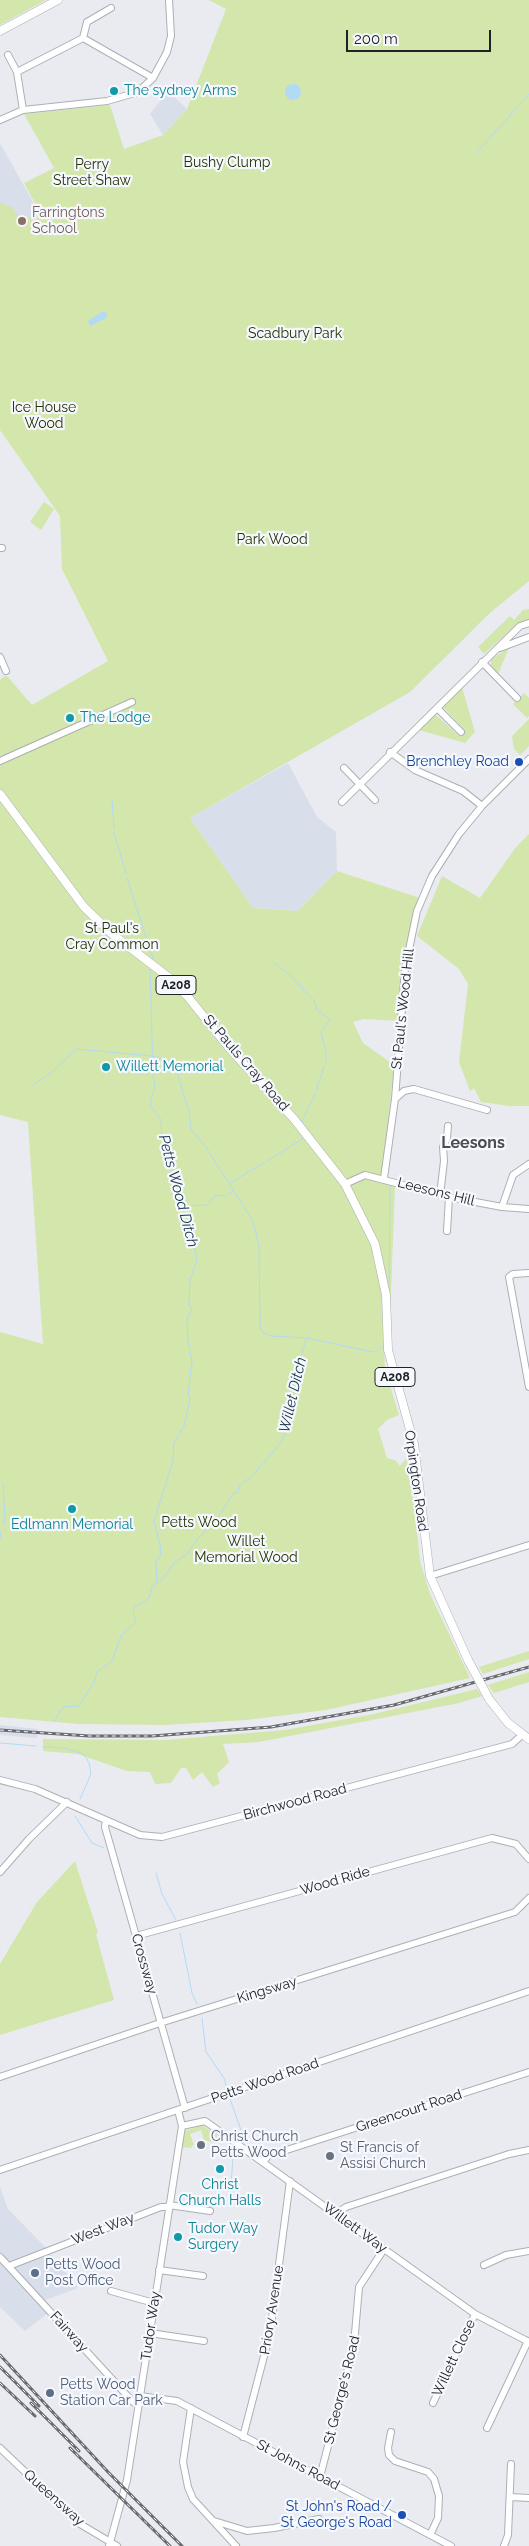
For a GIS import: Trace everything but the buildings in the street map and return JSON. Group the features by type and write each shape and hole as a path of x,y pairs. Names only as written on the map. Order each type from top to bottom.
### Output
{"main road":[{"path":"0,31 58,0"},
{"name":"St Pauls Cray Road","path":"0,794 84,907 112,934 171,979 188,996 230,1049 294,1119 345,1184"},
{"name":"Orpington Road","path":"345,1184 375,1244 386,1295 388,1350 414,1444 430,1576 468,1660 490,1699 508,1722 526,1737"}],"street":[{"path":"0,120 23,110 119,99 138,92 153,78 163,62 170,43 169,0"},
{"path":"17,72 83,38 87,22 111,8"},
{"path":"83,38 153,78"},
{"path":"8,56 17,72 23,110"},
{"path":"342,802 492,652 520,626 529,623"},
{"path":"492,652 512,642 529,637"},
{"path":"0,657 6,671"},
{"path":"482,662 517,698"},
{"path":"0,761 132,702"},
{"path":"437,708 461,732"},
{"path":"390,752 415,770 463,791 482,806"},
{"name":"St Paul's Wood Hill","path":"384,1178 395,1099 405,968 417,911 440,862 458,834 482,806 529,759"},
{"path":"344,768 375,800"},
{"path":"395,1099 404,1091 414,1089 487,1110"},
{"path":"440,1195 444,1161 443,1147 447,1138 448,1126"},
{"path":"502,1207 513,1175 529,1164"},
{"name":"Leesons Hill","path":"345,1184 365,1174 449,1197 502,1207 529,1209"},
{"path":"448,1231 449,1197"},
{"path":"529,1274 513,1274 509,1276 529,1385"},
{"path":"430,1576 529,1545"},
{"name":"Birchwood Road","path":"0,1780 35,1789 140,1835 162,1837 512,1744 526,1737"},
{"path":"0,1872 29,1839 67,1802"},
{"name":"Crossway","path":"106,1820 106,1827 160,2023 181,2109"},
{"name":"Wood Ride","path":"136,1936 492,1838 516,1844 529,1859"},
{"name":"Kingsway","path":"0,2077 160,2023 515,1912 529,1898"},
{"name":"Petts Wood Road","path":"0,2170 529,1991"},
{"name":"Greencourt Road","path":"263,2162 268,2156 529,2072"},
{"name":"Tudor Way","path":"113,2544 125,2490 139,2405 182,2126 181,2109"},
{"name":"Willett Way","path":"182,2126 205,2121 475,2314 529,2342"},
{"path":"336,2214 346,2207 516,2152 529,2150"},
{"name":"Priory Avenue","path":"243,2437 270,2333 290,2181"},
{"path":"169,2206 210,2211"},
{"name":"West Way","path":"3,2263 161,2207 169,2206"},
{"name":"St George's Road","path":"320,2478 354,2346 359,2286 384,2249"},
{"path":"484,2265 506,2255 529,2251"},
{"name":"Fairway","path":"3,2263 133,2402 139,2405"},
{"path":"160,2270 204,2276"},
{"path":"111,2291 154,2303"},
{"name":"Willett Close","path":"433,2403 475,2314"},
{"path":"150,2332 204,2341"},
{"path":"487,2428 529,2342"},
{"name":"St Johns Road","path":"140,2396 169,2399 191,2408 451,2546"},
{"path":"191,2408 184,2448 184,2475 193,2499 236,2546"},
{"path":"391,2432 388,2448 389,2455 395,2461 428,2472 434,2479 439,2496 438,2518 430,2535"},
{"name":"Queensway","path":"0,2448 80,2524 113,2544"},
{"path":"504,2546 508,2535 511,2464"},
{"path":"510,2497 529,2498"},
{"path":"213,2520 247,2531 319,2519"}],"shaded area":[{"path":"168,91 187,109 163,135 150,114"},
{"name":"Farringtons School","path":"0,143 70,268 0,316"},
{"path":"288,763 317,817 336,832 337,871 298,911 253,908 190,818"},
{"path":"0,1725 38,1729 37,1738 0,1735"},
{"path":"0,2187 8,2209 47,2249 78,2288 45,2300 53,2309 25,2331 0,2307"}],"green space":[{"path":"0,0 46,0 0,25"},
{"path":"209,0 529,0 529,581 491,612 410,692 190,818 253,908 298,911 337,871 420,898 405,952 399,1021 363,1019 353,1022 363,1043 394,1065 384,1160 384,1181 395,1185 390,1319 383,1319 385,1369 399,1415 387,1420 378,1429 387,1458 395,1460 400,1466 409,1455 420,1561 430,1594 470,1678 326,1710 246,1720 165,1725 79,1724 0,1717 0,1332 43,1344 28,1122 0,1115 0,680 5,676 8,677 32,705 108,661 62,569 60,516 0,430 0,203 12,207 21,221 40,213 24,183 54,168 24,114 110,105 124,149 163,135 187,109 226,9"},
{"path":"44,502 54,509 41,530 30,522"},
{"path":"529,609 529,620 517,624 484,654 478,647 510,616 514,620 523,610"},
{"path":"509,648 498,674 491,665 491,659"},
{"path":"462,687 475,732 465,743 419,730 435,714 459,736 465,730 442,706"},
{"path":"524,693 529,698 529,716 527,718 513,704"},
{"path":"529,719 529,746 520,755 514,749 512,736"},
{"path":"529,834 529,1106 509,1106 481,1102 474,1088 470,1091 459,1062 468,984 459,969 417,936 442,876 480,898 516,847"},
{"path":"529,1651 529,1659 483,1674 479,1667"},
{"path":"529,1672 529,1682 494,1693 488,1685"},
{"path":"477,1689 482,1696 459,1703 259,1742 223,1744 229,1762 217,1774 220,1783 213,1787 202,1772 193,1780 186,1768 181,1768 171,1783 155,1784 150,1772 127,1771 78,1754 43,1751 43,1739 165,1740 285,1730 374,1714"},
{"path":"75,1861 98,1933 96,1934 114,2000 0,2035 0,1964 37,1902"},
{"path":"202,2125 219,2137 215,2143 204,2140 201,2130 190,2134 194,2145 191,2146 192,2148 182,2147 185,2131"}],"water":[{"path":"293,84 301,92 293,100 285,92"},
{"path":"102,312 106,312 107,318 90,326 88,321"}],"waterway":[{"path":"478,151 529,94"},
{"name":"Petts Wood Ditch","path":"112,800 114,829"},
{"name":"Petts Wood Ditch","path":"114,833 126,873"},
{"name":"Petts Wood Ditch","path":"127,878 153,959"},
{"path":"274,963 289,974 315,1002 317,1010 330,1020 321,1032 326,1052 326,1062"},
{"name":"Petts Wood Ditch","path":"150,966 153,1076 155,1085 150,1105 161,1120 162,1140 171,1166 171,1175 180,1189 185,1216 188,1216 197,1260 190,1280 189,1305 192,1309 187,1319 188,1342 192,1361 188,1394 190,1399 184,1426 174,1443 173,1461 154,1521 161,1555 156,1562 157,1583"},
{"path":"33,1085 53,1071 76,1049 152,1056 163,1059 174,1066"},
{"path":"316,1090 324,1067"},
{"path":"176,1069 189,1112 191,1129 205,1146 253,1221 259,1246 260,1325 262,1332 271,1336 307,1338 373,1352"},
{"path":"302,1122 315,1094"},
{"path":"267,1161 304,1138"},
{"path":"230,1183 264,1163"},
{"path":"389,1289 390,1185"},
{"path":"185,1206 207,1205 216,1195 226,1196 234,1190"},
{"name":"Willet Ditch","path":"54,1722 63,1707 79,1706 94,1682 97,1672 112,1661 121,1636 136,1622 133,1613 134,1608 149,1598 152,1586 162,1580 173,1564 187,1554 198,1538 214,1523 233,1494 238,1492 239,1486 252,1476 279,1445 285,1435 293,1378 307,1338"},
{"path":"375,1352 383,1346"},
{"path":"3,1484 5,1519 3,1526"},
{"path":"0,1539 1,1531"},
{"path":"0,1743 36,1746"},
{"path":"43,1747 65,1748 84,1754 89,1763 91,1774 80,1799"},
{"path":"75,1816 92,1843 104,1848"},
{"path":"156,1873 162,1894 176,1920"},
{"path":"180,1933 192,1993 197,2004"},
{"path":"202,2018 206,2052 224,2078 226,2086"},
{"path":"230,2099 241,2130"},
{"path":"231,2184 233,2158 238,2151"}],"railway":[{"path":"0,1730 89,1736 152,1736 271,1727 394,1705 529,1667"},
{"path":"0,2355 108,2472 182,2546"},
{"path":"0,2367 39,2406"},
{"path":"0,2383 35,2416"},
{"path":"31,2403 79,2451"},
{"path":"70,2448 170,2546"}],"place":[{"name":"The sydney Arms","path":"114,91"},
{"name":"Farringtons School","path":"22,221"},
{"name":"The Lodge","path":"70,718"},
{"name":"Brenchley Road","path":"519,762"},
{"name":"Willett Memorial","path":"106,1067"},
{"name":"Edlmann Memorial","path":"72,1509"},
{"name":"Christ Church Petts Wood","path":"201,2145"},
{"name":"St Francis of Assisi Church","path":"330,2156"},
{"name":"Christ Church Halls","path":"220,2169"},
{"name":"Tudor Way Surgery","path":"178,2237"},
{"name":"Petts Wood Post Office","path":"35,2273"},
{"name":"Petts Wood Station Car Park","path":"50,2393"},
{"name":"St John's Road / St George's Road","path":"402,2515"}],"district":[{"name":"Leesons","path":"473,1143"}],"park label":[{"name":"Bushy Clump","path":"227,163"},
{"name":"Perry Street Shaw","path":"92,174"},
{"name":"Scadbury Park","path":"295,334"},
{"name":"Ice House Wood","path":"44,416"},
{"name":"Park Wood","path":"272,540"},
{"name":"St Paul's Cray Common","path":"112,938"},
{"name":"Petts Wood","path":"199,1523"},
{"name":"Willet Memorial Wood","path":"246,1550"}]}
